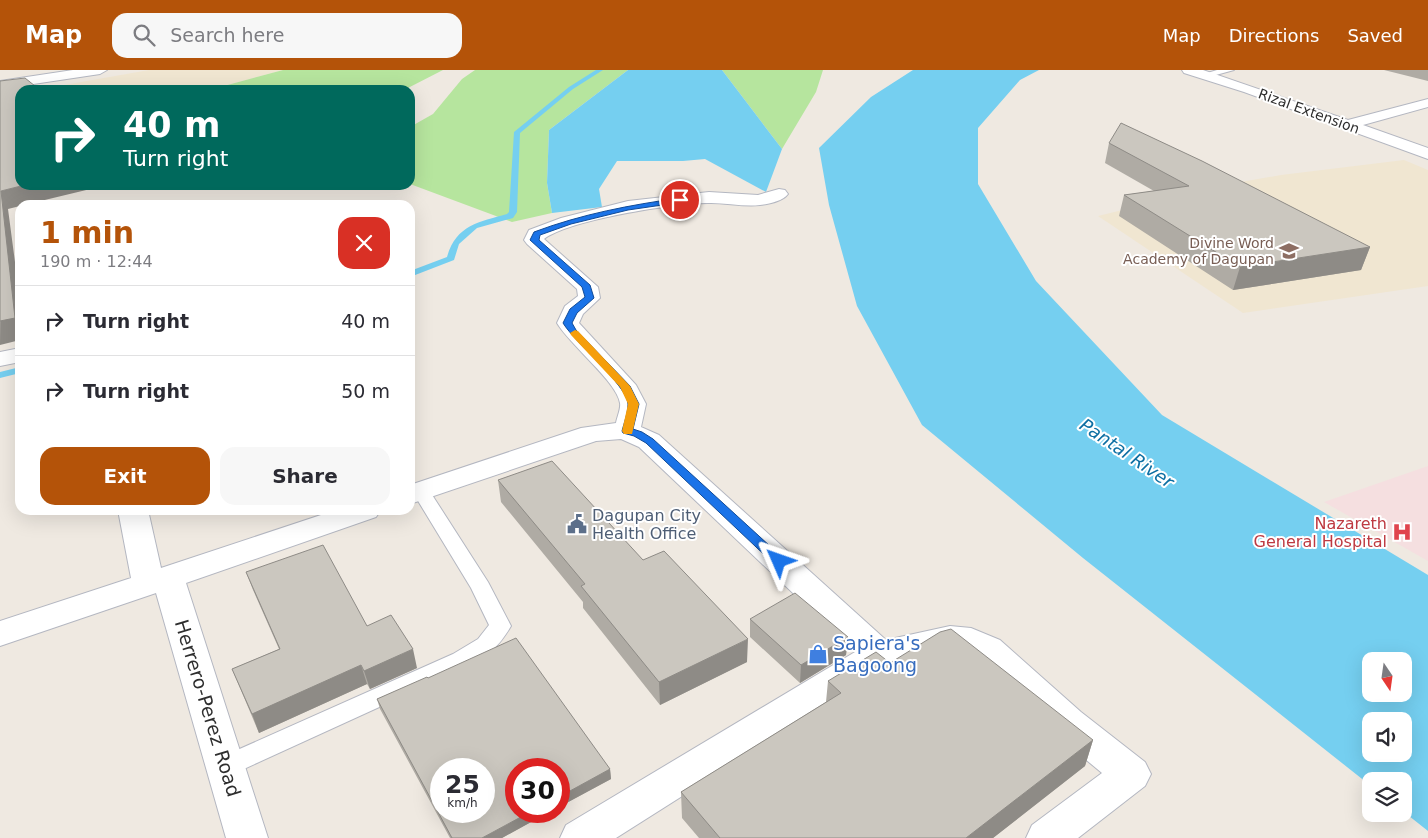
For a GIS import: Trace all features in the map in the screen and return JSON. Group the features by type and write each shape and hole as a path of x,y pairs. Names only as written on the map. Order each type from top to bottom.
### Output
{"street":[{"path":"0,85 100,70"},
{"name":"Rizal Extension","path":"1189,70 1349,124 1428,154"},
{"path":"1349,124 1428,103"},
{"path":"627,431 633,404 624,386 573,331 568,323 573,311 590,298 587,286 534,240 536,234 568,222 628,207 710,197 759,200 779,194"},
{"path":"0,359 15,356"},
{"path":"416,493 590,434 611,429 638,434 650,441 879,654"},
{"name":"Herrero-Perez Road","path":"135,515 226,766 247,838"},
{"path":"0,634 351,515"},
{"path":"590,836 879,654 950,639 971,642 988,649 1068,723 1131,774 1047,838"}],"lane":[{"path":"1206,75 1230,70"},
{"path":"226,766 461,660 486,644 500,626 481,587 416,493"}],"shaded area":[{"path":"149,70 283,70 228,85 64,85"},
{"name":"Divine Word Academy of Dagupan","path":"1404,160 1428,170 1428,286 1243,313 1098,216 1224,185 1281,175"},
{"name":"Nazareth General Hospital","path":"1428,466 1428,561 1324,502"}],"green space":[{"path":"283,70 443,70 414,85 228,85"},
{"path":"475,70 628,70 549,130 547,183 552,213 512,222 415,186 415,124 433,114 462,79"},
{"path":"722,70 823,70 816,92 782,149"}],"water":[{"path":"628,70 722,70 782,149 766,192 705,159 617,161 599,189 602,207 552,213 547,183 549,130"},
{"name":"Pantal River","path":"913,70 1039,70 1020,80 978,128 978,184 1036,281 1162,415 1428,575 1428,831 1412,818 1412,772 1362,772 1362,779 1083,558 922,425 857,306 829,205 819,148 871,97"}],"building":[{"path":"25,78 34,85 15,85 15,188 1,191 15,318 0,321 0,81"},
{"path":"1121,123 1202,161 1370,247 1240,267 1124,195 1189,186 1109,143"},
{"path":"552,461 643,560 664,551 748,639 659,682 581,586 585,584 498,480"},
{"path":"323,545 367,626 391,615 413,649 364,671 361,665 252,714 232,669 280,649 246,572"},
{"path":"795,593 848,637 801,665 750,619"},
{"path":"951,629 1093,740 966,838 720,838 681,792 841,693 828,681 876,652 890,663 940,632"},
{"path":"516,638 610,769 570,791 570,758 505,758 505,823 510,823 482,838 452,838 444,823 495,823 495,758 430,758 430,797 377,699"}],"waterway":[{"path":"415,272 451,258 455,243 474,226 510,216 513,212 517,132 571,88 600,70"},
{"path":"0,375 15,371"}],"slow traffic":[{"path":"575,333 624,386 633,404 628,431"}],"place":[{"name":"Divine Word Academy of Dagupan","path":"1289,251"},
{"name":"Dagupan City Health Office","path":"577,524"},
{"name":"Nazareth General Hospital","path":"1402,532"},
{"name":"Sapiera's Bagoong","path":"818,654"}],"route":[{"path":"680,200 628,207 568,222 536,234 534,240 587,286 590,298 573,311 568,323 573,331 624,386 633,404 627,431 638,434 650,441 779,561"}]}
